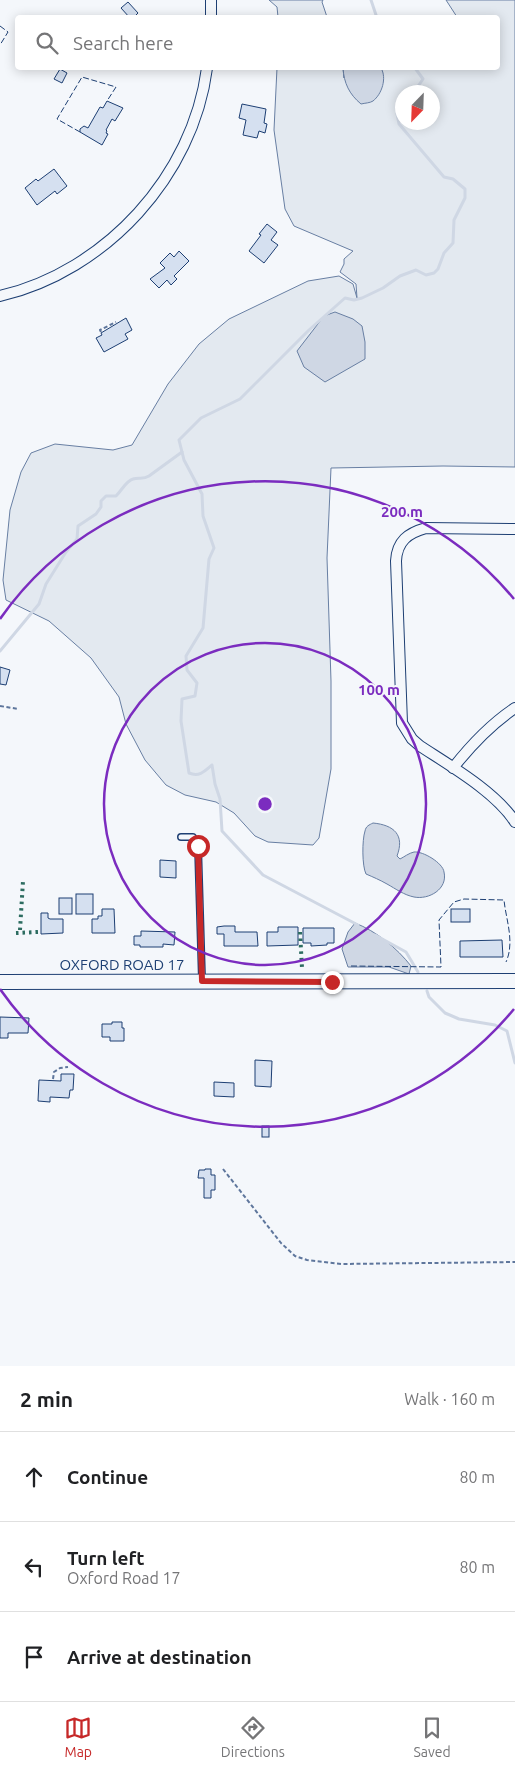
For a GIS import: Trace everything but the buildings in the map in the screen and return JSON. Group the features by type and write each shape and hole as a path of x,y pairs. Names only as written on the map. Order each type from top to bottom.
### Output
{"main road":[{"name":"OXFORD ROAD 17","path":"0,982 515,981"}],"street":[{"path":"211,0 211,15"},
{"path":"0,296 18,292 63,272 97,250 126,227 156,192 186,143 202,96 208,70"},
{"path":"515,529 426,528 406,537 397,552 402,723 412,739 498,802 515,822"},
{"path":"453,768 470,746 515,708"}],"lane":[{"path":"180,837 193,837 198,846 202,981"}],"path":[{"path":"101,332 100,330 116,322"},
{"path":"0,706 19,708"},
{"path":"53,1079 54,1072 57,1069 68,1067"},
{"path":"223,1169 281,1243 295,1256 307,1260 341,1264 515,1262"}],"shaded area":[{"path":"269,0 323,0 326,15 278,15 277,7"},
{"path":"446,0 515,0 515,467 331,468 327,558 331,681 331,769 319,838 313,845 268,842 255,836 234,813 216,802 185,795 166,785 145,760 126,724 119,697 91,658 49,621 6,600 3,580 10,510 21,472 31,453 55,444 113,450 132,445 168,384 199,344 229,319 308,281 339,276 353,284 357,298 356,284 340,272 344,259 353,251 294,226 285,209 274,130 277,70 343,70 344,78 344,70 500,70 500,15 456,15"},
{"path":"343,70 382,70 384,76 381,90 376,98 372,102 361,104 353,96 345,79"},
{"path":"335,312 353,319 362,326 365,342 365,359 325,382 304,367 297,351 324,316"},
{"path":"373,823 387,826 396,832 400,842 397,856 400,859 418,852 432,858 440,865 444,872 444,878 443,884 436,892 426,897 414,897 366,874 363,859 364,835 365,829"},
{"path":"355,923 378,935 399,953 411,966 409,974 389,967 348,967 342,949 348,932"}],"waterway":[{"path":"371,0 376,15"},
{"path":"416,70 423,79 419,85"},
{"path":"358,925 263,875 222,831 220,799 212,765 199,774 189,773 181,721 182,699 195,696 197,683 187,670 186,656 203,628 209,559 214,548 203,516 202,494 184,460 179,440 201,418 240,399 309,330 345,298 354,300 362,298 383,288 400,276 416,270 426,275 434,273 438,269 444,253 453,243 454,220 465,198 465,189 453,179 444,177 404,130"},
{"path":"0,651 39,604 46,584 66,552 77,539 78,526 96,514 101,507 101,501 106,496 116,496 131,480 147,477 182,452"},
{"path":"375,935 406,952 418,972"},
{"path":"427,991 429,997 445,1013 459,1019 495,1025 507,1031 515,1063"}],"hedge":[{"path":"20,930 23,881"},
{"path":"16,933 38,932"},
{"path":"300,932 302,968"}],"fence":[{"path":"0,26 8,32 0,45"},
{"path":"80,132 57,119 82,77 116,87 107,101"},
{"path":"351,966 441,967 439,920 454,902 464,899 504,900 510,939 509,954 506,962"}],"route":[{"path":"198,846 202,981 332,982"}]}
